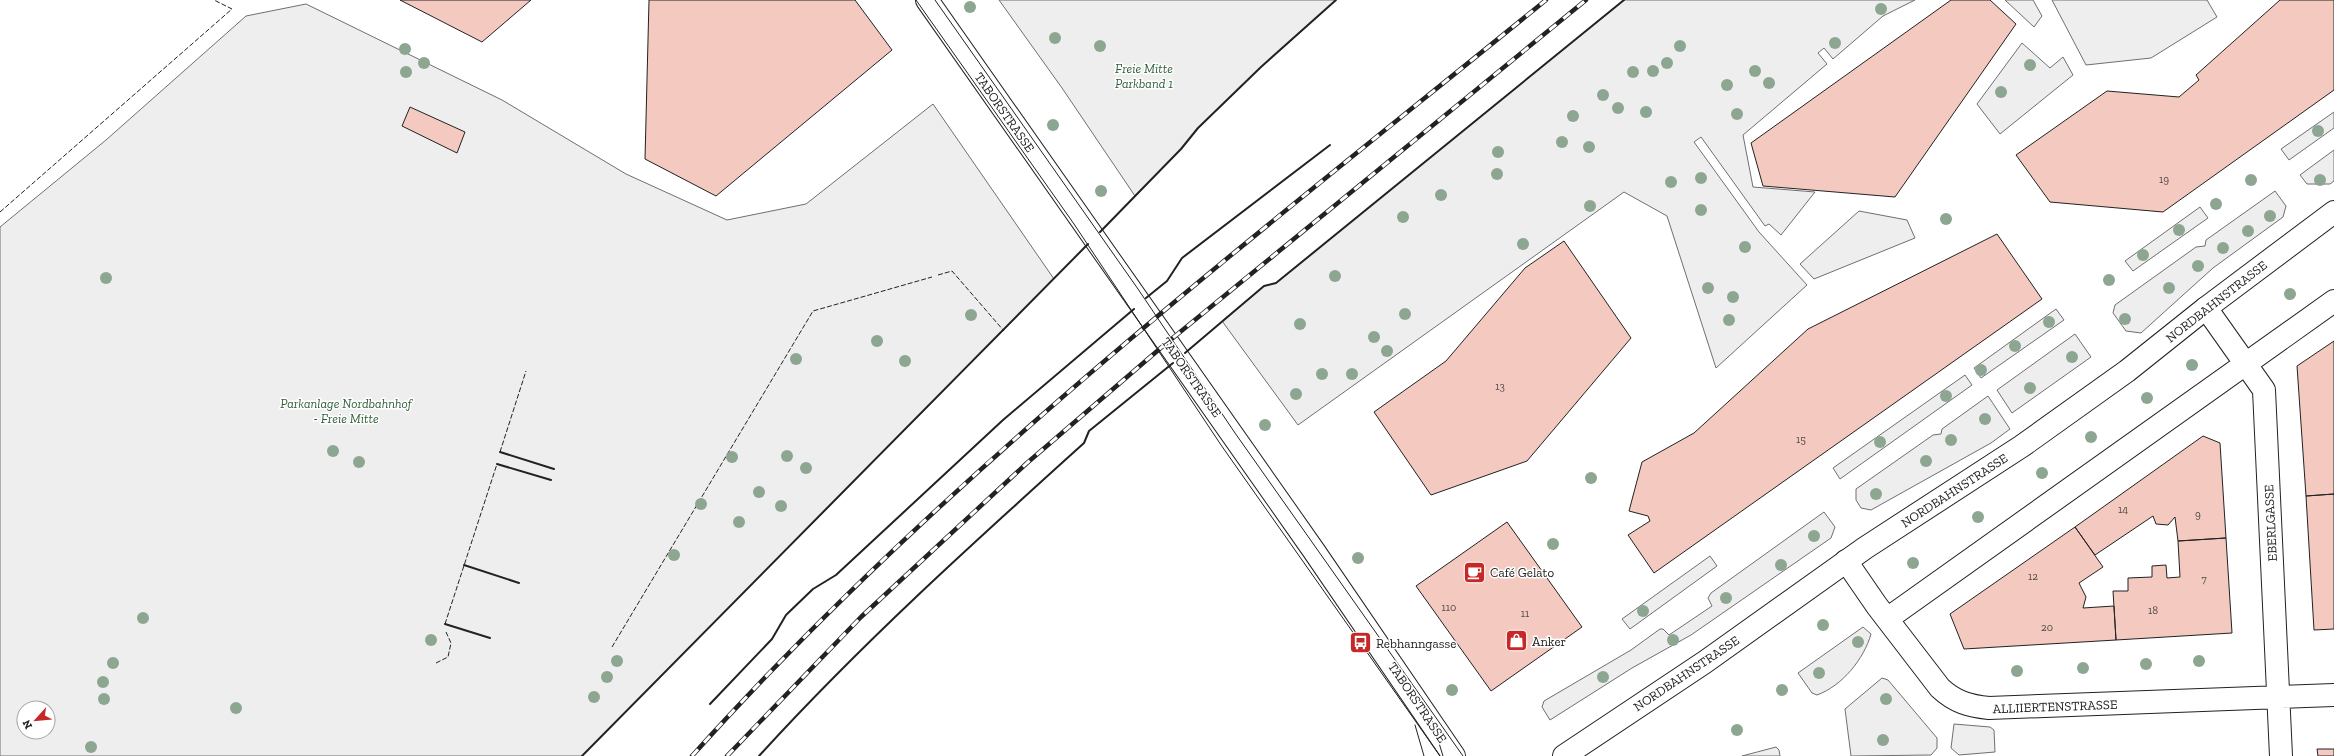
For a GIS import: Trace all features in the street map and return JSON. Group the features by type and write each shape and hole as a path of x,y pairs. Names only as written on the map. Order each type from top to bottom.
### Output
{"street":[{"name":"TABORSTRASSE","path":"927,0 1314,551 1454,756"},
{"name":"NORDBAHNSTRASSE","path":"1564,756 1705,662 1846,560 2022,446 2127,371 2206,308 2334,212"},
{"path":"1887,619 2334,301"},
{"name":"EBERLGASSE","path":"2206,308 2264,390 2281,756"},
{"name":"ALLIIERTENSTRASSE","path":"1846,560 1887,619 1940,688 1951,698 1971,706 1989,708 2334,695"}],"green space":[{"name":"Freie Mitte Parkband 1","path":"999,0 1336,0 1261,67 1198,128 1181,149 1135,196 1062,88"},
{"path":"1624,0 1915,0 1883,16 1833,59 1824,48 1818,53 1827,64 1743,135 1753,187 1815,192 1781,235 1769,224 1765,226 1701,137 1694,142 1759,232 1807,285 1716,368 1667,216 1624,192 1298,425 1222,321 1264,286 1276,283"},
{"path":"2005,0 2033,0 2042,16 2034,27"},
{"path":"2052,0 2207,0 2217,17 2151,58 2086,65"},
{"name":"Parkanlage Nordbahnhof - Freie Mitte","path":"306,4 502,100 626,174 727,220 806,204 933,104 1054,279 582,756 0,756 0,227 106,140 246,16"},
{"path":"2022,43 2050,68 2063,57 2073,75 2000,134 1977,104"},
{"path":"2334,112 2334,128 2289,160 2281,149"},
{"path":"2334,150 2334,181 2330,184 2307,184 2300,175"},
{"path":"2275,191 2286,206 2283,217 2213,268 2141,333 2126,331 2113,313 2115,305 2196,247 2205,246 2206,240"},
{"path":"2200,207 2208,218 2133,271 2125,261"},
{"path":"1859,211 1907,220 1915,238 1814,279 1800,264"},
{"path":"2056,309 2064,320 1981,378 1974,368"},
{"path":"2075,334 2091,357 2012,413 1997,390"},
{"path":"1965,375 1972,385 1840,479 1833,468"},
{"path":"1988,396 2010,429 1991,443 1871,510 1861,508 1856,500 1856,489 1933,435 1941,434 1942,429"},
{"path":"1824,512 1835,527 1831,538 1691,635 1632,668 1550,720 1542,707 1544,701 1631,650 1660,629 1663,629 1669,635 1712,606 1708,598 1711,593"},
{"path":"1710,556 1717,566 1630,629 1622,619"},
{"path":"1863,627 1871,634 1863,653 1851,670 1826,691 1817,695 1812,693 1798,673"},
{"path":"1882,678 1888,680 1937,738 1937,748 1931,755 1851,756 1845,709"},
{"path":"1954,724 1990,727 1994,730 1995,752 1959,755 1951,748"},
{"path":"1776,747 1779,750 1780,756 1742,756"}],"building":[{"path":"400,0 531,0 482,42"},
{"path":"649,0 855,0 892,50 716,196 645,159"},
{"path":"1951,0 1990,0 2016,24 1895,197 1763,186 1751,143"},
{"path":"2280,0 2334,0 2334,90 2163,212 2050,202 2016,155 2107,91 2179,97 2199,80 2196,75"},
{"path":"410,107 465,132 457,153 402,126"},
{"path":"1997,234 2042,299 1654,573 1628,535 1650,521 1648,516 1629,511 1642,462 1694,433 1808,329"},
{"path":"1564,241 1631,338 1527,461 1431,495 1374,412 1446,361 1525,268"},
{"path":"2334,341 2334,494 2306,496 2297,366"},
{"path":"2203,436 2220,443 2226,538 2178,541 2175,517 2168,525 2156,524 2153,516 2095,555 2075,527"},
{"path":"2334,494 2334,629 2314,630 2306,496"},
{"path":"1507,522 1582,627 1491,691 1416,586"},
{"path":"2075,527 2103,567 2079,583 2086,597 2083,608 2114,606 2116,640 1964,649 1950,614"},
{"path":"2226,538 2232,633 2116,640 2113,591 2128,591 2128,578 2152,577 2152,566 2166,565 2167,578 2180,577 2178,541"},
{"path":"2317,749 2334,749 2334,756 2318,756"}],"tram line":[{"path":"916,0 1074,224 1221,445 1440,756"},
{"path":"935,0 1138,289 1235,433 1463,756"},
{"path":"1431,717 1443,756"},
{"path":"1415,725 1424,756"}],"railway":[{"path":"692,756 790,652 892,552 996,455 1213,270 1546,0"},
{"path":"727,756 861,617 1027,463 1163,346 1586,0"}],"fence":[{"path":"0,212 232,9 214,0"},
{"path":"938,275 952,271 1004,331"},
{"path":"612,647 813,311 932,277"},
{"path":"500,452 526,371"},
{"path":"445,624 497,464"},
{"path":"436,663 448,657 451,643 446,632"}],"wall":[{"path":"1100,232 1181,149 1198,128 1261,67 1336,0"},
{"path":"1185,353 1264,286 1276,283 1624,0"},
{"path":"1146,298 1167,281 1182,258 1330,145"},
{"path":"582,756 1088,244"},
{"path":"710,704 772,639 786,615 813,589 836,575 1003,420 1134,309"},
{"path":"759,756 837,674 917,596 1084,443 1089,431 1173,363"},
{"path":"500,452 554,469"},
{"path":"497,464 551,480"},
{"path":"464,565 519,583"},
{"path":"445,624 490,638"}],"place":[{"name":"Café Gelato","path":"1475,572"},
{"name":"Anker","path":"1516,641"},
{"name":"Rebhanngasse","path":"1360,643"}]}
